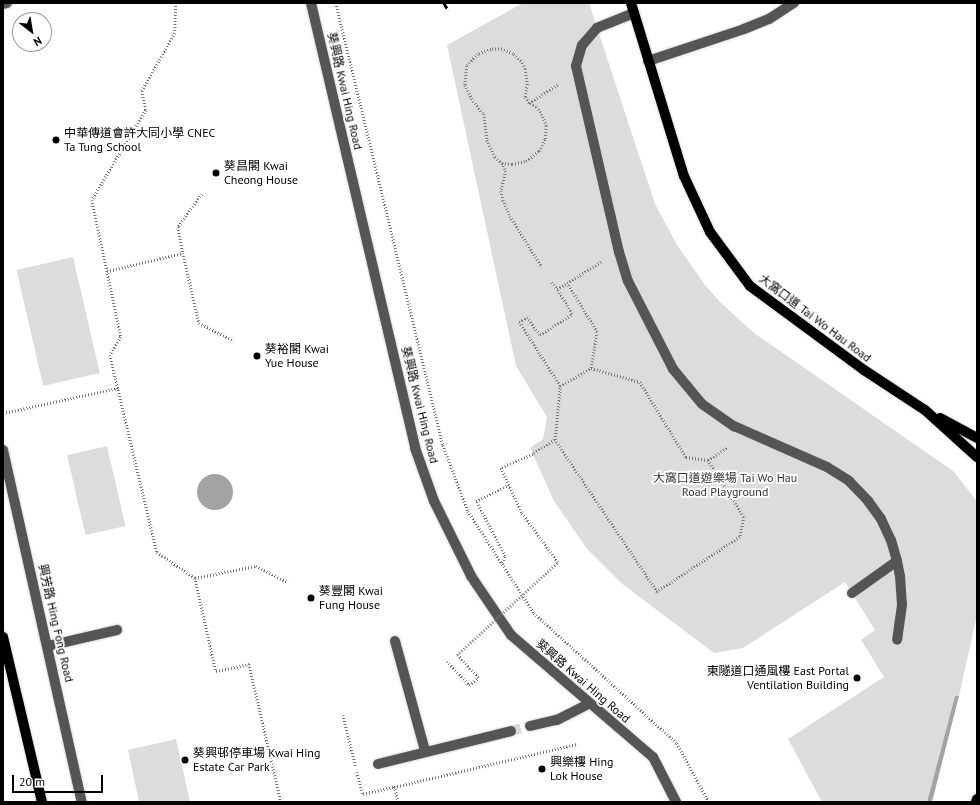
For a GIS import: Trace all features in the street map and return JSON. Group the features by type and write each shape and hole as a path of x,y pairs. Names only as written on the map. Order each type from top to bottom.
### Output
{"main road":[{"name":"大窩口道 Tai Wo Hau Road","path":"631,3 684,176 710,232 750,286 864,370 925,410 977,457"},
{"path":"925,410 977,438"},
{"path":"3,637 42,802"}],"street":[{"path":"3,4 7,3"},
{"name":"葵興路 Kwai Hing Road","path":"311,3 415,448 434,501 471,576 511,635 589,704 653,757 676,802"},
{"path":"648,62 744,29 768,19 794,3"},
{"path":"634,13 598,28 582,45 576,66 619,252 628,281 672,369 702,404 734,426 827,467 850,481 882,519 898,561 900,576 902,605 898,640"},
{"name":"興芳路 Hing Fong Road","path":"3,450 82,802"},
{"path":"852,593 898,561"},
{"path":"48,646 117,630"},
{"path":"395,641 425,752"},
{"path":"530,726 557,720 589,704"},
{"path":"378,764 511,731"}],"path":[{"path":"176,3 175,33 142,91 146,110 92,200 121,337 110,355 157,552 195,578 216,671 249,664 282,802"},
{"path":"336,3 443,445 468,510 534,613 677,743 709,802"},
{"path":"502,163 512,164 526,161 539,151 545,139 546,126 542,115 525,97 527,85 525,69 521,61 513,54 502,49 492,48 478,54 467,66 465,85 471,97 484,114 487,140 490,150 495,158 502,163 506,171 501,191 503,200 510,216 542,267"},
{"path":"529,102 578,73"},
{"path":"202,194 178,227 183,253 199,323 234,341"},
{"path":"557,289 619,252"},
{"path":"107,271 183,253"},
{"path":"552,282 572,314 540,335 527,317 519,322 560,386 555,440 657,592 740,537 744,517 708,460"},
{"path":"567,283 597,332 591,368"},
{"path":"560,386 591,368 640,382 686,457 708,460 750,433"},
{"path":"3,413 118,388"},
{"path":"447,661 469,685 478,678 457,655 558,562 522,513 501,468 533,454 555,440"},
{"path":"502,563 505,556 476,502 509,485"},
{"path":"195,578 256,566 288,582"},
{"path":"398,802 394,787 578,744"}],"green space":[{"name":"大窩口道遊樂場 Tai Wo Hau Road Playground","path":"523,3 589,3 655,204 677,245 705,285 721,303 754,333 953,471 976,500 977,615 959,696 955,696 927,802 822,802 788,739 884,677 861,640 875,630 845,582 743,648 714,653 621,583 587,549 554,501 530,448 543,439 547,417 516,366 447,45"},
{"path":"73,257 100,373 43,386 16,270"},
{"path":"107,446 125,526 85,535 67,455"},
{"path":"176,739 190,802 139,802 128,750"}],"shaded area":[{"path":"215,474 228,479 233,492 228,505 215,510 202,505 197,492 202,479"},
{"path":"955,696 959,696 932,802 927,802"}],"tunnel":[{"path":"511,731 530,726"}],"railway":[{"path":"444,3 448,10"}],"place":[{"name":"中華傳道會許大同小學 CNEC Ta Tung School","path":"56,140"},
{"name":"葵昌閣 Kwai Cheong House","path":"216,173"},
{"name":"葵裕閣 Kwai Yue House","path":"257,356"},
{"name":"葵豐閣 Kwai Fung House","path":"311,598"},
{"name":"東隧道口通風樓 East Portal Ventilation Building","path":"857,678"},
{"name":"葵興邨停車場 Kwai Hing Estate Car Park","path":"185,760"},
{"name":"興樂樓 Hing Lok House","path":"542,769"}]}
